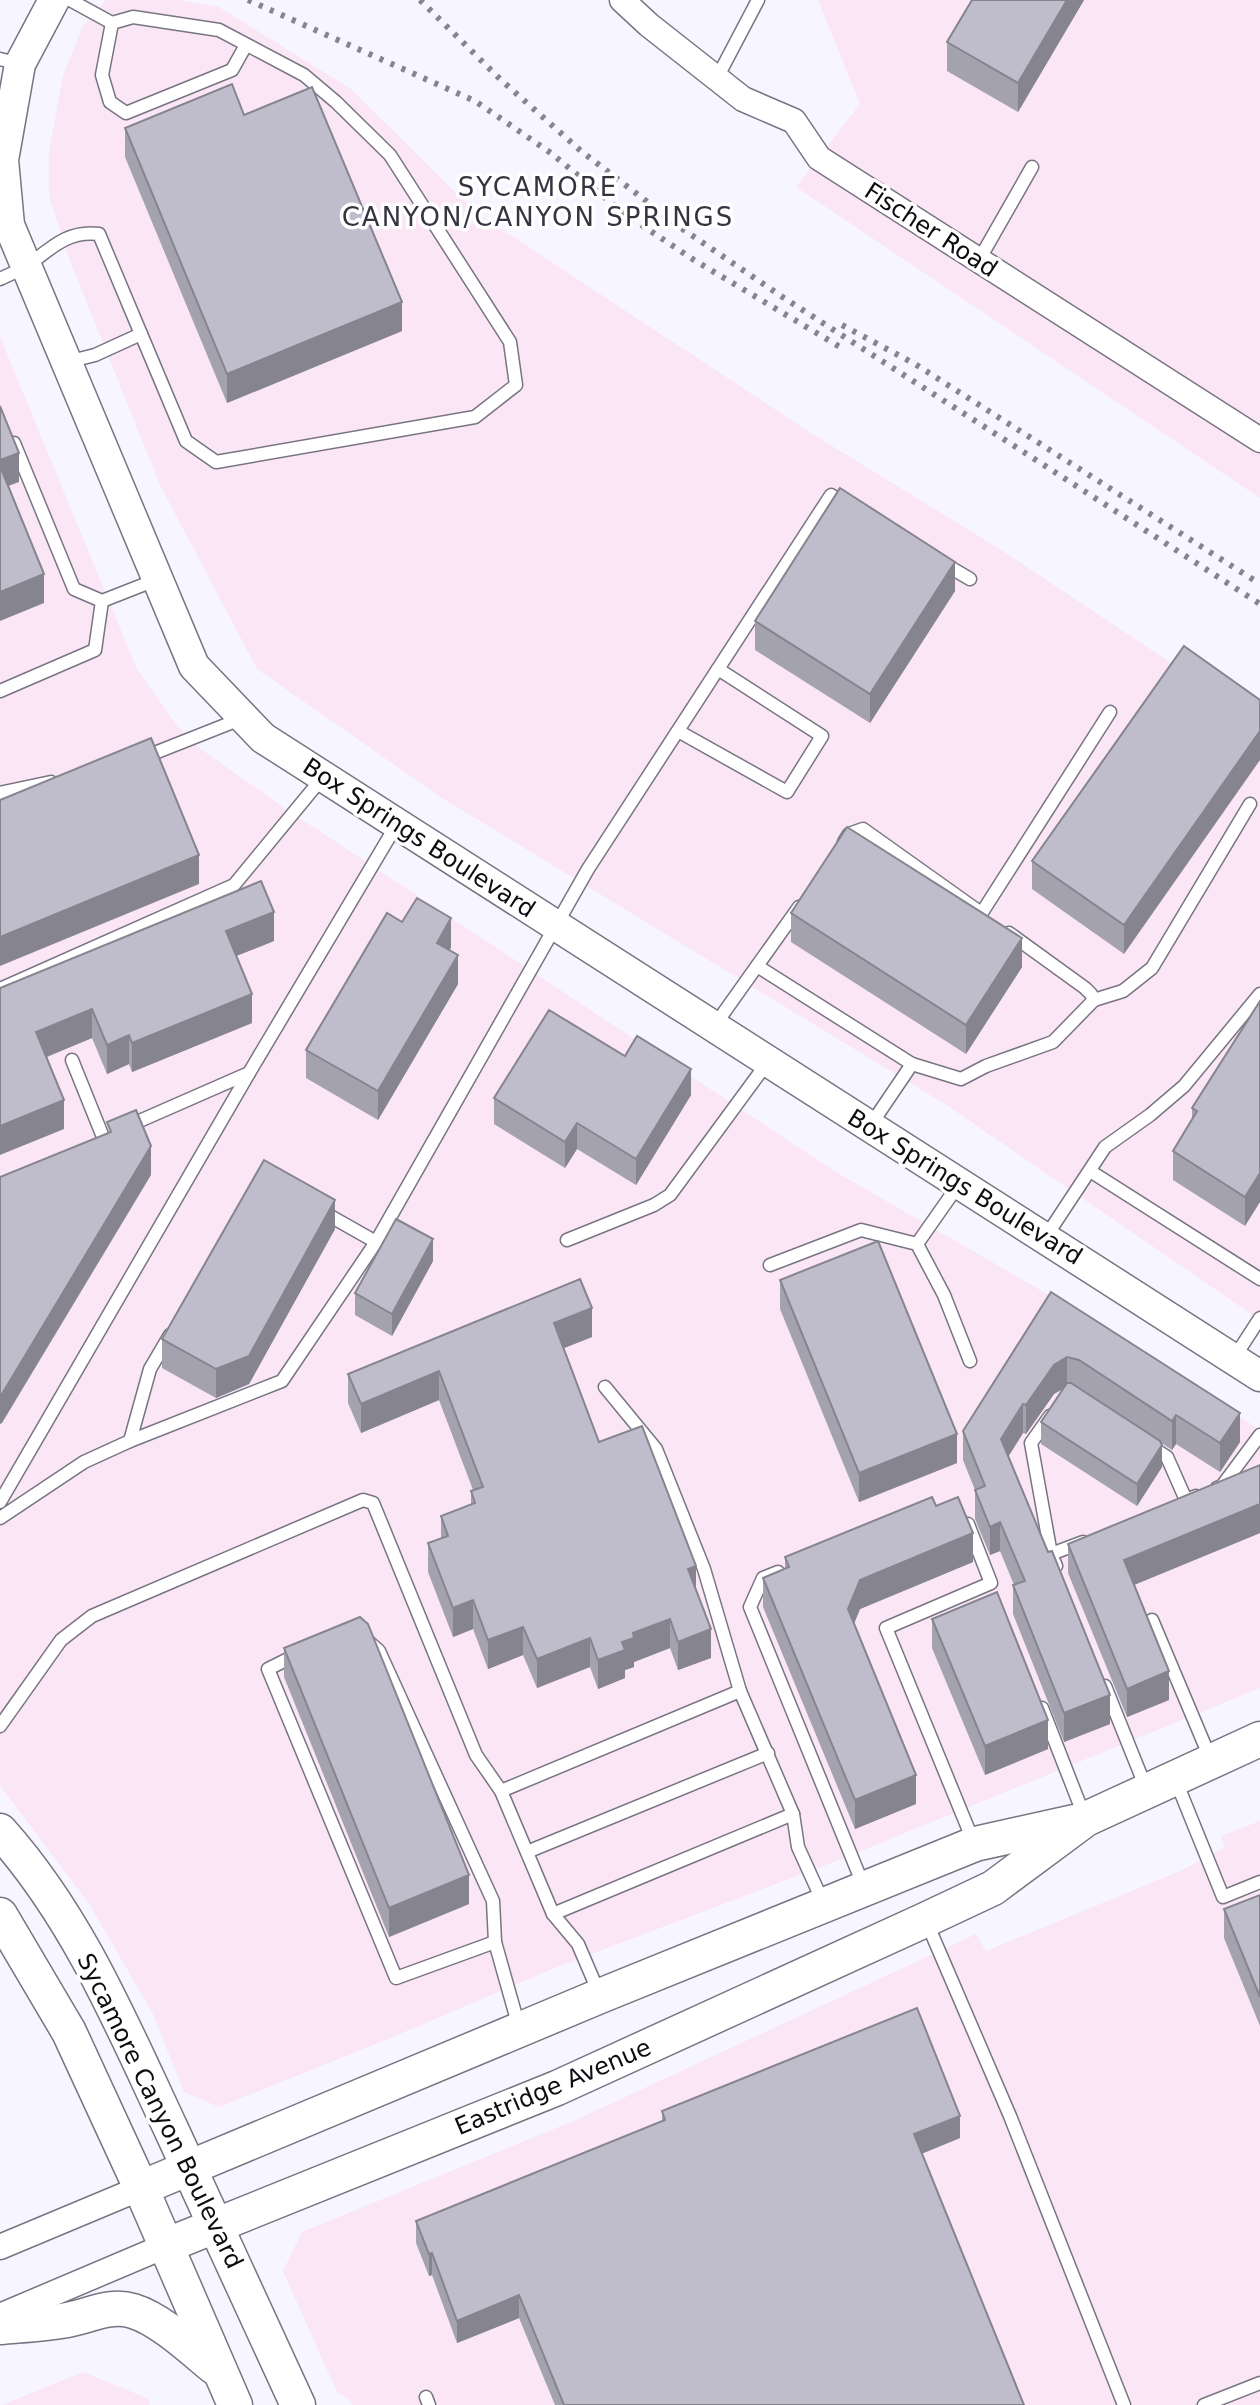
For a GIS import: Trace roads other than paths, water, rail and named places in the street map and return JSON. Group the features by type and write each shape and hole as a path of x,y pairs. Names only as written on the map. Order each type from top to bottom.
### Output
{"main road":[{"name":"Eastridge Avenue","path":"165,2246 557,2088 925,1920 993,1888 1086,1819 1260,1739"},
{"name":"Eastridge Avenue","path":"141,2188 600,1996 975,1844 1086,1819"},
{"name":"Sycamore Canyon Boulevard","path":"0,1831 28,1862 72,1929 116,2008 298,2405"},
{"name":"Sycamore Canyon Boulevard","path":"0,1915 69,2032 235,2405"},
{"path":"0,2327 69,2320 92,2311 130,2310 143,2314 220,2372"}],"street":[{"name":"Box Springs Boulevard","path":"54,0 10,62 3,160 5,227 27,266 194,666 263,738 1260,1376"},
{"name":"Fischer Road","path":"622,0 743,99 794,121 819,158 1260,440"},
{"name":"Eastridge Avenue","path":"0,2247 141,2188"},
{"name":"Eastridge Avenue","path":"0,2316 165,2246"}],"lane":[{"path":"0,279 27,266 53,244 84,232 99,234 186,441 216,462 475,417 516,385 510,342 390,155 304,75 219,30 133,17 112,23 70,0"},
{"path":"717,78 758,0"},
{"path":"112,23 102,75 110,102 126,113 232,70 246,45"},
{"path":"979,260 1032,167"},
{"path":"67,362 95,355 141,334"},
{"path":"6,424 74,589 102,601 158,579"},
{"path":"0,1518 84,1462 282,1381 376,1242 588,869 831,495 856,511"},
{"path":"932,556 970,579"},
{"path":"0,691 95,650 102,601"},
{"path":"678,731 787,792 822,736 718,669"},
{"path":"981,914 1110,712"},
{"path":"136,761 243,718"},
{"path":"0,989 234,885 323,777"},
{"path":"0,793 61,780"},
{"path":"757,966 912,1064 961,1079 986,1066 1053,1042 1094,1000 1123,991 1152,968 1250,804"},
{"path":"0,1502 397,824"},
{"path":"832,859 849,834 863,829 1085,988 1094,1000"},
{"path":"713,1028 806,896"},
{"path":"1045,1238 1105,1147 1184,1086 1260,994"},
{"path":"72,1060 103,1137"},
{"path":"567,1240 654,1205 670,1195 767,1063"},
{"path":"870,1126 912,1064"},
{"path":"93,1148 103,1137 249,1073"},
{"path":"1090,1171 1260,1279"},
{"path":"917,1244 959,1183"},
{"path":"312,1205 376,1242"},
{"path":"770,1265 861,1230 917,1244 944,1295 970,1361"},
{"path":"1234,1358 1260,1318"},
{"path":"130,1441 150,1369 174,1328"},
{"path":"605,1387 656,1449 704,1569 740,1691 793,1814 798,1847 825,1906"},
{"path":"1061,1399 1031,1443 1051,1554 1062,1582"},
{"path":"1173,1506 1222,1486 1260,1435"},
{"path":"1140,1440 1167,1457 1186,1500"},
{"path":"0,1726 61,1640 82,1622 363,1500 373,1503 476,1755 501,1791 553,1914 578,1944 600,1996"},
{"path":"963,1512 997,1598"},
{"path":"1051,1554 1092,1538"},
{"path":"790,1567 763,1578 750,1607 865,1890"},
{"path":"975,1844 886,1628 991,1583"},
{"path":"1152,1620 1211,1760"},
{"path":"361,1636 379,1651 493,1901 495,1942 520,2030"},
{"path":"310,1648 268,1669 396,1978 495,1942"},
{"path":"1101,1678 1223,1897 1260,1882"},
{"path":"501,1791 740,1691"},
{"path":"1039,1701 1086,1819"},
{"path":"527,1852 768,1753"},
{"path":"553,1914 793,1814"},
{"path":"925,1920 1010,2116 1124,2405"},
{"path":"1204,2405 1260,2383"}],"railway":[{"path":"248,0 475,101 551,153 622,212 694,260 840,347"},
{"path":"420,0 500,79 581,151 684,230 784,298 1260,604"},
{"path":"842,325 915,364 1260,584"}],"district":[{"name":"SYCAMORE CANYON/CANYON SPRINGS","path":"538,202"}]}
